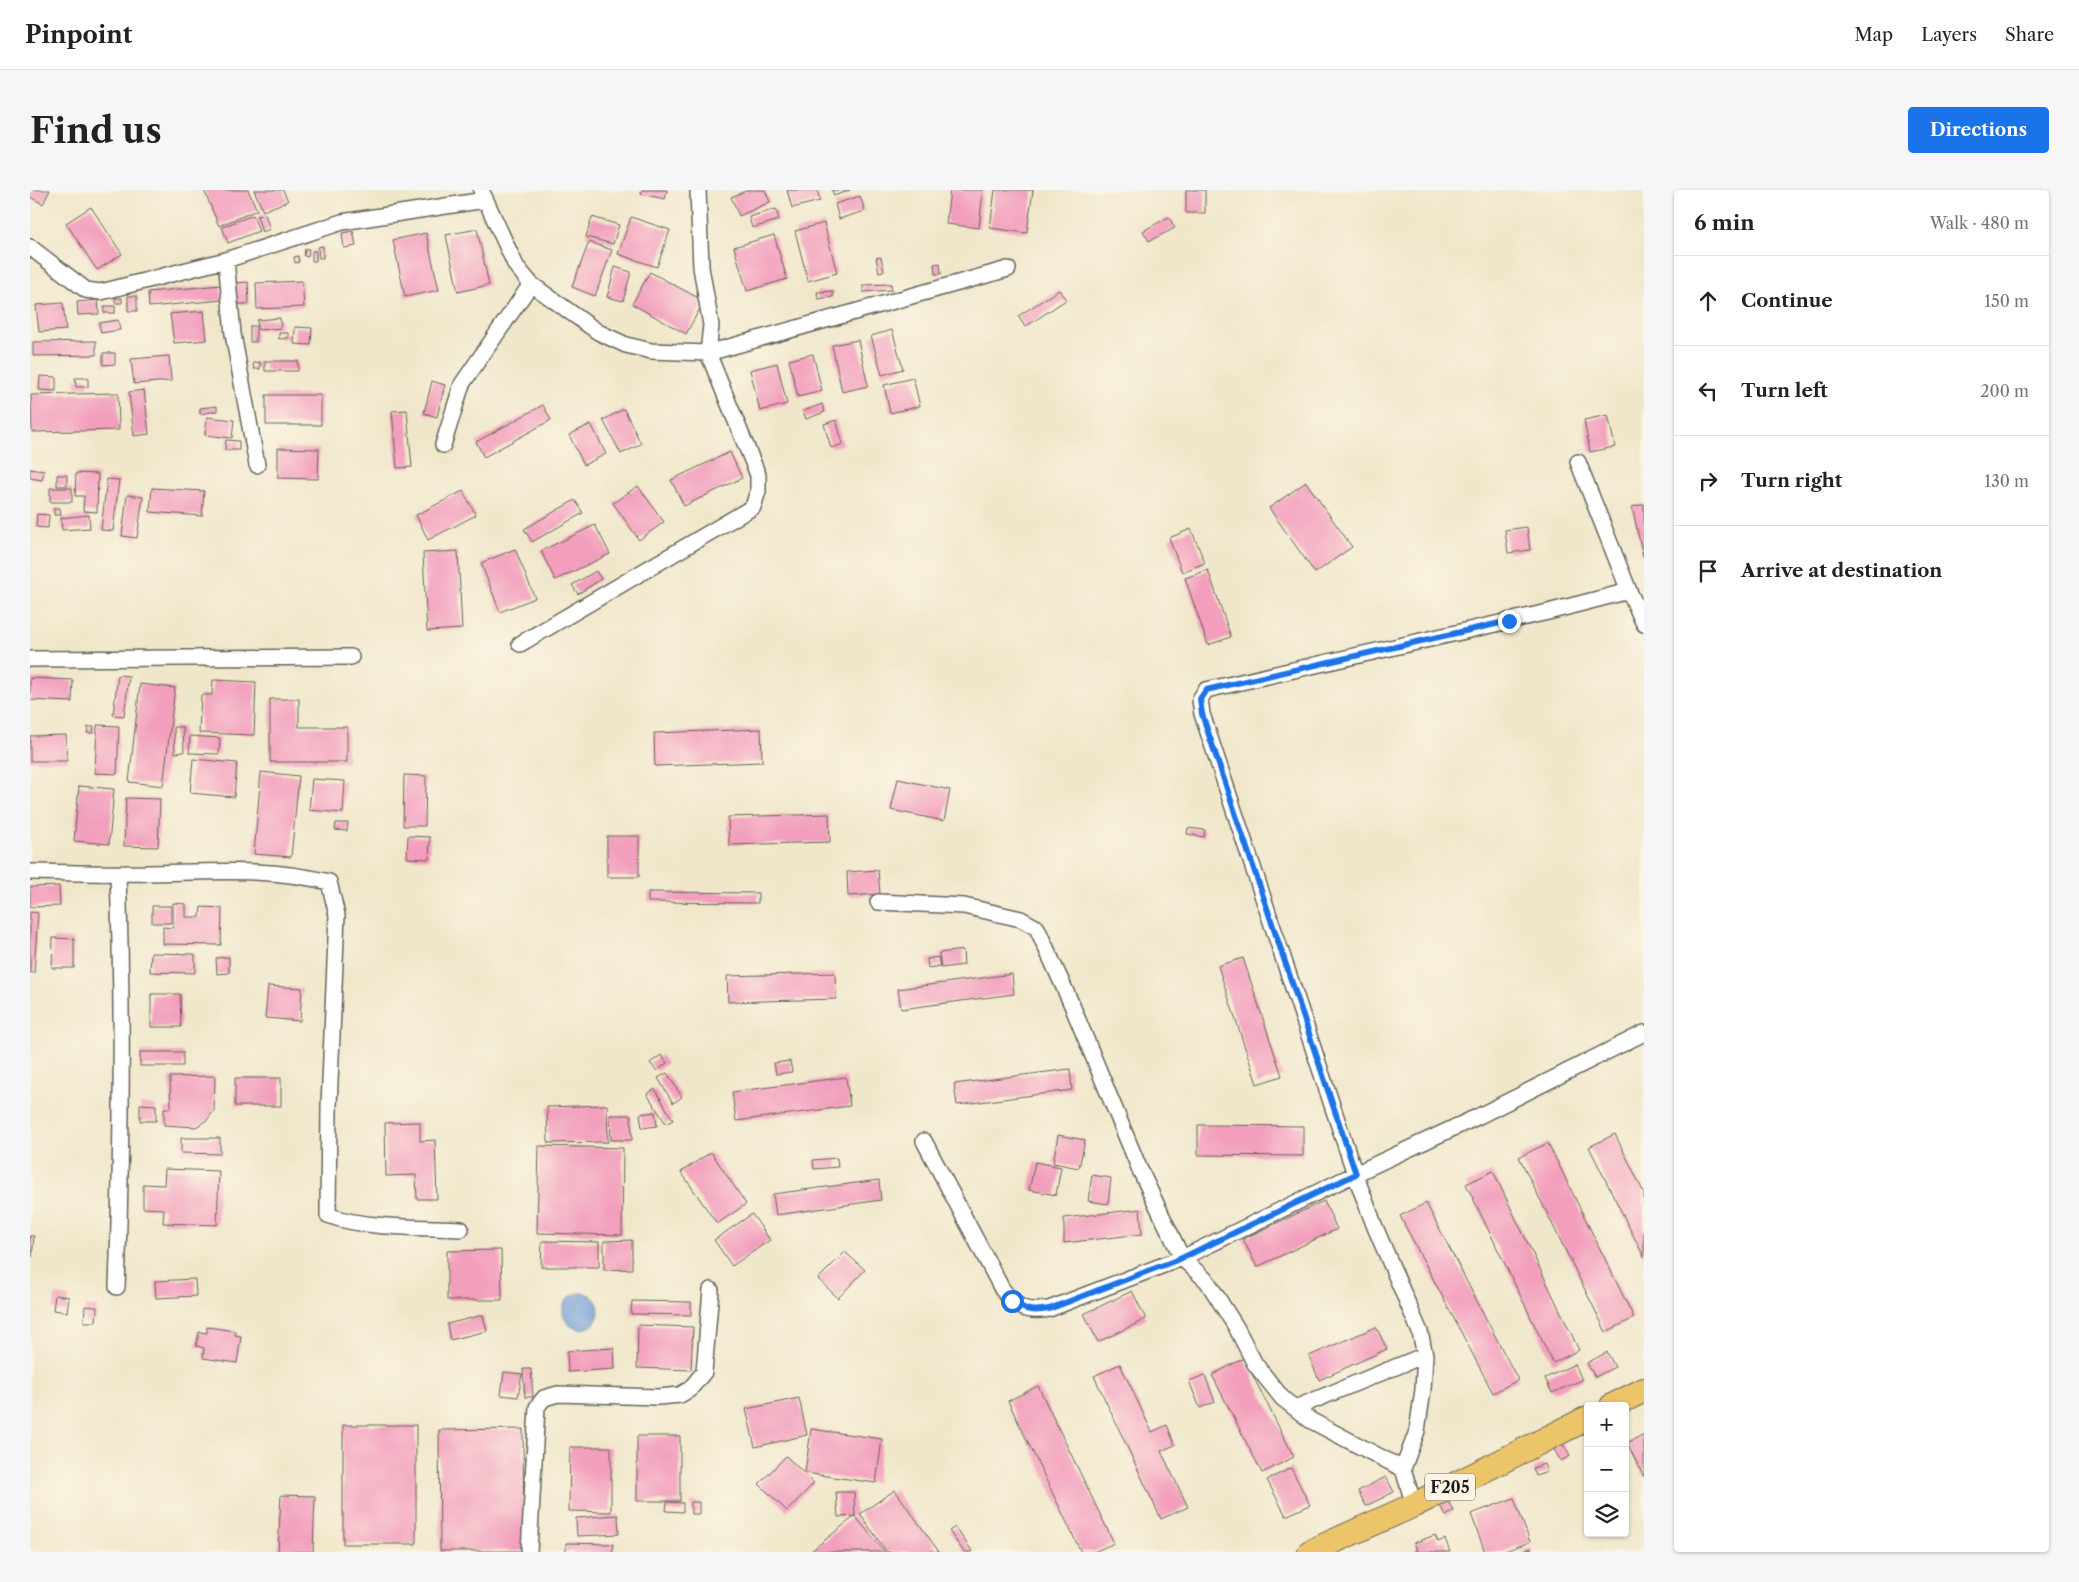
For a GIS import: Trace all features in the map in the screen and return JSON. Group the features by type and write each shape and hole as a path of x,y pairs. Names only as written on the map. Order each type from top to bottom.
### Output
{"main road":[{"path":"1620,1402 1644,1390"},
{"name":"F205","path":"1310,1552 1414,1505 1584,1420"}],"street":[{"path":"520,644 753,507 758,491 758,475 708,353 711,325 701,267 698,190"},
{"path":"30,247 86,290 101,292 226,260 342,222 483,195 516,266 531,284 598,332 626,345 651,351 708,353 1008,269"},
{"path":"226,260 233,334 257,465"},
{"path":"443,445 462,384 531,284"},
{"path":"1578,462 1628,591 1644,624"},
{"path":"1414,1505 1403,1469 1417,1431 1423,1390 1424,1355 1420,1332 1375,1226 1356,1174 1202,714 1200,699 1206,690 1548,612 1628,591"},
{"path":"30,659 351,657"},
{"path":"30,872 118,874 256,871 303,876 329,882 337,915 329,1106 328,1214 343,1221 360,1223 461,1229"},
{"path":"117,1287 122,1023 118,874"},
{"path":"878,902 964,906 1021,920 1037,928 1071,1003 1140,1170 1182,1258 1207,1281 1236,1327 1255,1364 1282,1398 1310,1420 1403,1469"},
{"path":"924,1141 1002,1288 1012,1301 1023,1309 1034,1312 1049,1309 1182,1258 1479,1116 1644,1033"},
{"path":"529,1552 537,1407 544,1398 558,1394 658,1397 680,1395 690,1389 704,1372 711,1290"},
{"path":"1295,1408 1424,1355"}],"water":[{"path":"581,1293 588,1294 594,1298 598,1304 598,1318 594,1324 588,1328 581,1329 574,1328 568,1324 564,1318 563,1311 564,1304 568,1298 574,1294"}],"building":[{"path":"30,190 50,190 43,204 30,197"},
{"path":"204,190 248,190 257,210 219,226"},
{"path":"254,190 283,190 288,201 263,211"},
{"path":"642,190 667,190 665,199 641,194"},
{"path":"748,190 765,190 770,202 739,216 731,197"},
{"path":"787,190 817,190 820,201 792,208"},
{"path":"832,190 850,190 834,196"},
{"path":"950,190 983,190 979,228 946,224"},
{"path":"995,190 1033,190 1027,233 990,228"},
{"path":"1186,190 1205,190 1205,213 1186,213"},
{"path":"860,196 865,211 839,219 835,204"},
{"path":"91,207 122,254 97,270 66,223"},
{"path":"776,209 779,220 752,228 749,217"},
{"path":"265,214 270,229 262,232 257,216"},
{"path":"253,215 259,231 228,243 222,227"},
{"path":"592,217 619,225 613,244 586,237"},
{"path":"631,217 670,230 657,267 618,254"},
{"path":"1169,217 1175,228 1149,241 1143,231"},
{"path":"824,223 837,273 808,281 795,231"},
{"path":"477,229 489,285 458,292 446,235"},
{"path":"353,231 356,246 344,248 342,233"},
{"path":"426,233 439,290 405,297 393,240"},
{"path":"774,235 787,279 747,291 734,247"},
{"path":"589,242 612,250 595,296 572,287"},
{"path":"323,246 323,258 319,258 318,247"},
{"path":"305,249 309,249 308,257 304,256"},
{"path":"312,251 316,251 316,261 312,261"},
{"path":"298,256 299,262 295,263 294,257"},
{"path":"881,257 884,271 879,272 876,258"},
{"path":"940,263 941,274 935,274 934,264"},
{"path":"615,267 631,272 623,301 607,297"},
{"path":"650,272 704,301 686,334 632,304"},
{"path":"302,281 304,307 257,309 256,283"},
{"path":"248,282 249,304 235,304 235,283"},
{"path":"891,284 892,290 863,292 863,285"},
{"path":"221,285 222,300 149,307 148,292"},
{"path":"1059,290 1066,300 1025,327 1018,316"},
{"path":"833,291 833,297 818,299 817,292"},
{"path":"128,296 137,296 137,311 128,311"},
{"path":"115,298 122,298 122,303 115,303"},
{"path":"98,300 99,314 78,315 77,302"},
{"path":"63,303 66,330 39,332 36,305"},
{"path":"104,306 115,306 115,313 104,313"},
{"path":"204,311 207,340 174,343 170,314"},
{"path":"280,318 281,328 258,330 257,320"},
{"path":"118,320 120,330 101,333 99,323"},
{"path":"250,326 256,326 256,342 250,342"},
{"path":"295,327 312,328 311,345 294,344"},
{"path":"892,330 903,369 882,375 871,336"},
{"path":"279,333 288,333 288,338 279,339"},
{"path":"858,340 868,386 842,392 832,345"},
{"path":"96,341 96,355 33,356 33,342"},
{"path":"103,353 115,353 115,364 103,365"},
{"path":"813,354 822,391 798,397 789,360"},
{"path":"169,356 171,381 134,384 131,359"},
{"path":"265,361 298,361 298,371 265,371"},
{"path":"260,362 260,369 254,369 253,363"},
{"path":"777,363 787,404 760,411 750,370"},
{"path":"40,376 56,377 56,391 39,390"},
{"path":"75,378 88,378 88,387 76,387"},
{"path":"913,378 920,406 890,413 884,385"},
{"path":"432,381 445,385 437,417 424,413"},
{"path":"144,390 149,434 134,436 129,392"},
{"path":"118,393 119,430 32,432 31,395"},
{"path":"266,395 321,395 321,425 266,425"},
{"path":"822,404 825,412 806,419 803,411"},
{"path":"543,405 551,420 484,457 476,442"},
{"path":"217,406 217,411 200,414 200,408"},
{"path":"624,409 641,444 621,454 603,420"},
{"path":"407,410 412,467 397,468 392,411"},
{"path":"1608,415 1615,447 1590,452 1584,420"},
{"path":"207,417 234,420 232,438 205,435"},
{"path":"836,420 843,444 831,448 824,424"},
{"path":"591,424 606,454 584,465 569,435"},
{"path":"226,440 239,441 239,450 225,450"},
{"path":"278,448 319,449 318,479 278,478"},
{"path":"730,452 742,478 684,506 671,480"},
{"path":"30,469 44,471 42,480 30,478"},
{"path":"76,473 98,474 97,512 83,511 84,496 75,496"},
{"path":"57,475 67,475 67,486 57,486"},
{"path":"107,479 119,480 113,531 101,530"},
{"path":"1306,482 1352,547 1315,573 1269,508"},
{"path":"638,486 664,522 639,540 613,503"},
{"path":"50,488 72,488 72,502 50,502"},
{"path":"152,488 204,491 202,516 150,512"},
{"path":"463,491 476,515 428,540 416,515"},
{"path":"127,495 143,497 137,538 122,536"},
{"path":"575,500 583,513 532,542 524,529"},
{"path":"1644,504 1644,556 1643,556 1632,507"},
{"path":"54,508 60,508 61,515 54,515"},
{"path":"37,514 49,515 48,528 36,527"},
{"path":"89,515 90,528 62,530 61,518"},
{"path":"595,525 610,554 555,580 541,551"},
{"path":"1527,527 1530,550 1508,553 1505,530"},
{"path":"1191,529 1205,563 1182,572 1169,538"},
{"path":"515,549 535,598 500,612 481,563"},
{"path":"458,551 462,629 427,631 423,553"},
{"path":"1208,570 1231,637 1208,645 1185,578"},
{"path":"596,571 601,579 578,594 572,585"},
{"path":"118,675 129,676 124,716 113,715"},
{"path":"30,678 73,680 72,702 30,700"},
{"path":"213,680 256,682 254,735 199,733 201,695 212,695"},
{"path":"140,684 175,688 163,786 129,782"},
{"path":"270,699 299,699 299,727 347,727 347,762 270,762"},
{"path":"97,725 119,726 117,774 95,773"},
{"path":"88,727 94,727 93,733 87,733"},
{"path":"174,727 183,727 184,752 175,753"},
{"path":"761,729 762,762 655,766 654,733"},
{"path":"66,735 67,761 30,761 30,736"},
{"path":"190,736 220,738 219,754 189,753"},
{"path":"193,759 237,763 234,797 190,793"},
{"path":"261,772 299,776 291,857 254,854"},
{"path":"404,775 426,776 425,826 403,826"},
{"path":"312,779 345,781 343,813 309,810"},
{"path":"898,779 950,790 944,821 891,810"},
{"path":"79,786 114,789 109,844 74,841"},
{"path":"126,798 160,799 158,847 124,846"},
{"path":"829,814 830,842 729,845 728,817"},
{"path":"336,823 348,823 347,831 335,830"},
{"path":"1188,828 1205,830 1204,837 1187,834"},
{"path":"408,836 430,837 429,859 407,858"},
{"path":"607,836 639,836 639,877 607,877"},
{"path":"878,870 880,894 848,896 847,872"},
{"path":"59,886 60,906 30,907 30,887"},
{"path":"648,892 758,893 758,903 648,902"},
{"path":"173,903 186,904 186,917 200,917 201,907 222,908 221,945 163,944 163,927 173,928"},
{"path":"152,906 171,906 171,923 152,923"},
{"path":"30,912 38,913 34,973 30,972"},
{"path":"53,938 74,939 74,968 52,968"},
{"path":"963,950 964,965 941,968 939,953"},
{"path":"151,953 195,954 195,973 150,972"},
{"path":"229,957 229,973 217,974 216,958"},
{"path":"938,957 940,966 928,968 927,959"},
{"path":"1243,958 1282,1076 1257,1084 1218,966"},
{"path":"835,973 836,999 728,1002 727,976"},
{"path":"1012,974 1014,994 901,1009 898,989"},
{"path":"268,986 302,988 300,1021 265,1018"},
{"path":"151,994 180,994 181,1027 151,1027"},
{"path":"140,1052 183,1052 183,1066 140,1066"},
{"path":"661,1055 667,1063 657,1071 650,1063"},
{"path":"790,1061 792,1072 776,1074 774,1063"},
{"path":"1070,1069 1072,1090 957,1105 954,1084"},
{"path":"667,1073 682,1097 673,1103 658,1078"},
{"path":"215,1076 214,1111 207,1120 196,1127 164,1125 164,1108 171,1108 170,1077"},
{"path":"846,1077 850,1106 736,1121 732,1092"},
{"path":"235,1078 281,1078 281,1106 235,1106"},
{"path":"655,1089 673,1120 666,1124 647,1094"},
{"path":"140,1104 156,1105 156,1121 140,1121"},
{"path":"607,1105 608,1142 548,1143 547,1107"},
{"path":"655,1112 657,1126 642,1128 640,1114"},
{"path":"610,1115 631,1115 632,1140 611,1140"},
{"path":"420,1122 420,1141 435,1140 437,1199 417,1199 416,1175 386,1176 385,1123"},
{"path":"1198,1125 1303,1126 1303,1156 1198,1155"},
{"path":"1615,1134 1644,1193 1644,1257 1589,1147"},
{"path":"1058,1135 1085,1140 1079,1168 1053,1163"},
{"path":"181,1138 220,1138 220,1154 181,1153"},
{"path":"1548,1143 1634,1318 1606,1332 1519,1157"},
{"path":"539,1146 623,1148 622,1235 537,1233"},
{"path":"711,1152 746,1204 717,1224 681,1172"},
{"path":"837,1158 838,1167 814,1169 813,1160"},
{"path":"1035,1162 1061,1167 1056,1195 1029,1190"},
{"path":"165,1169 219,1171 217,1225 163,1223 164,1209 143,1208 143,1184 164,1185"},
{"path":"1493,1171 1579,1350 1553,1363 1466,1184"},
{"path":"1092,1175 1111,1178 1108,1204 1088,1201"},
{"path":"879,1180 881,1200 776,1215 773,1194"},
{"path":"1324,1201 1337,1229 1257,1267 1243,1239"},
{"path":"1426,1203 1518,1380 1493,1393 1400,1216"},
{"path":"1140,1209 1142,1234 1064,1243 1064,1218"},
{"path":"752,1214 770,1240 732,1266 714,1240"},
{"path":"30,1236 34,1236 32,1257 30,1256"},
{"path":"632,1240 632,1269 604,1270 604,1241"},
{"path":"542,1241 599,1242 599,1267 541,1267"},
{"path":"501,1250 502,1300 447,1300 447,1251"},
{"path":"845,1252 865,1270 838,1298 818,1279"},
{"path":"195,1279 196,1296 156,1298 155,1281"},
{"path":"1132,1291 1146,1319 1098,1342 1084,1314"},
{"path":"55,1295 69,1297 67,1312 53,1310"},
{"path":"632,1301 691,1302 691,1315 631,1314"},
{"path":"85,1306 97,1307 96,1322 84,1322"},
{"path":"483,1315 487,1331 450,1340 447,1324"},
{"path":"638,1325 693,1327 691,1370 637,1368"},
{"path":"207,1327 235,1331 235,1335 241,1336 237,1363 203,1358 204,1348 196,1346 199,1332 207,1333"},
{"path":"1376,1327 1387,1349 1319,1380 1309,1356"},
{"path":"614,1348 615,1369 568,1372 567,1351"},
{"path":"1607,1352 1615,1367 1595,1377 1587,1363"},
{"path":"1244,1358 1294,1457 1262,1473 1212,1375"},
{"path":"1120,1364 1152,1432 1167,1425 1175,1445 1161,1451 1188,1507 1161,1519 1094,1376"},
{"path":"1575,1364 1582,1380 1552,1393 1545,1378"},
{"path":"523,1369 531,1369 533,1397 525,1397"},
{"path":"504,1372 522,1374 518,1397 501,1395"},
{"path":"1205,1375 1215,1402 1200,1408 1189,1381"},
{"path":"1038,1386 1114,1543 1094,1552 1081,1552 1008,1401"},
{"path":"799,1398 807,1435 755,1447 746,1409"},
{"path":"343,1425 416,1425 416,1544 343,1544"},
{"path":"523,1429 524,1551 440,1551 439,1430"},
{"path":"811,1429 882,1439 876,1483 805,1473"},
{"path":"1644,1434 1644,1477 1629,1447 1629,1442"},
{"path":"637,1436 680,1436 680,1501 637,1501"},
{"path":"1562,1443 1570,1456 1561,1461 1553,1448"},
{"path":"570,1447 611,1447 611,1512 569,1511"},
{"path":"786,1456 814,1483 787,1511 759,1484"},
{"path":"1544,1464 1547,1472 1536,1476 1533,1468"},
{"path":"1291,1468 1310,1505 1286,1516 1267,1480"},
{"path":"1386,1477 1394,1492 1366,1506 1358,1491"},
{"path":"895,1490 939,1552 887,1552 860,1514"},
{"path":"836,1492 854,1492 855,1516 838,1517"},
{"path":"281,1495 315,1496 313,1552 278,1552"},
{"path":"1514,1498 1530,1542 1502,1552 1485,1552 1471,1514"},
{"path":"1447,1499 1454,1511 1446,1516 1439,1504"},
{"path":"667,1502 683,1503 683,1512 666,1511"},
{"path":"691,1502 699,1502 699,1514 691,1514"},
{"path":"618,1515 619,1534 577,1536 576,1518"},
{"path":"855,1516 885,1552 810,1552"},
{"path":"955,1527 971,1552 964,1552 949,1531"},
{"path":"1435,1535 1438,1542 1445,1539 1450,1552 1413,1552 1417,1550 1414,1543"},
{"path":"566,1543 613,1544 613,1552 566,1552"},
{"path":"1531,1548 1532,1552 1520,1552"}],"route":[{"path":"1012,1301 1023,1309 1034,1312 1049,1309 1182,1258 1356,1174 1202,714 1200,699 1206,690 1509,621"}]}
